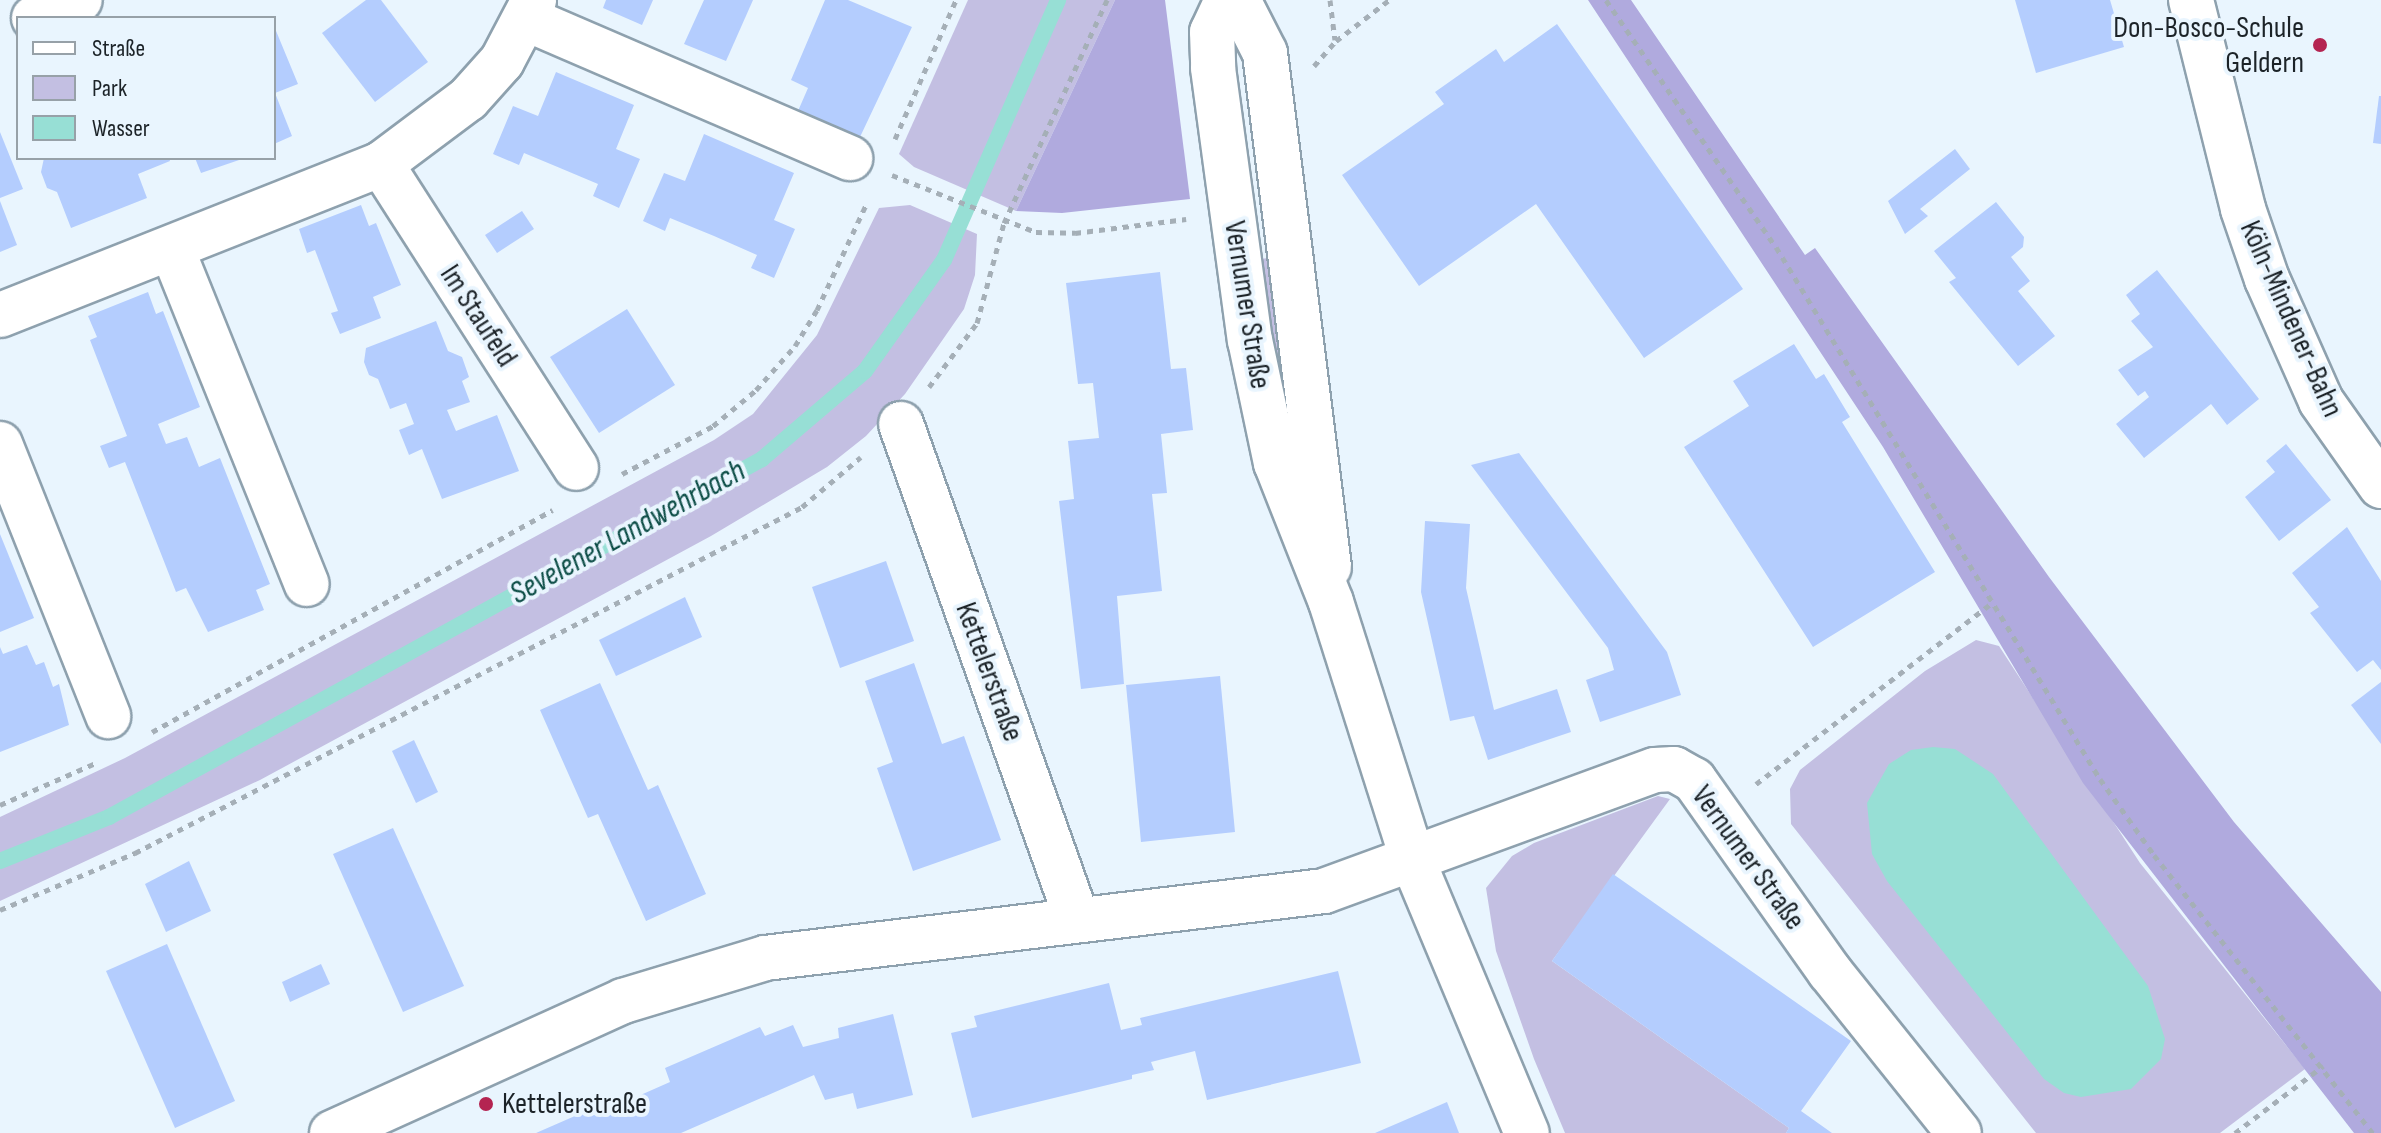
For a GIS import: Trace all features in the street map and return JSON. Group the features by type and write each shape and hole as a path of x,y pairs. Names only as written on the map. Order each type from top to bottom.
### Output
{"street":[{"path":"39,16 80,0"},
{"name":"Vernumer Straße","path":"1227,0 1212,32 1213,68 1250,340 1289,503 1331,602 1413,861 1527,1133"},
{"name":"Vernumer Straße","path":"1238,0 1265,53 1331,602"},
{"name":"Köln-Mindener-Bahn","path":"2191,0 2239,195 2267,279 2321,401 2381,486"},
{"path":"0,315 381,164 468,99 502,61 530,10 866,165"},
{"name":"Im Staufeld","path":"381,164 585,483"},
{"path":"172,249 307,584"},
{"name":"Kettelerstraße","path":"901,424 1077,919"},
{"path":"0,444 109,736"},
{"name":"Vernumer Straße","path":"1413,861 1655,770 1674,769 1694,780 1830,972 1959,1133"},
{"path":"332,1133 623,1001 765,958 1324,891 1413,861"}],"path":[{"path":"894,142 956,0"},
{"path":"0,910 135,853 802,507 901,424 977,323 1004,223 1107,0"},
{"path":"1330,0 1336,41"},
{"path":"1311,70 1336,41 1389,0"},
{"path":"1606,0 1776,247 2100,779 2154,855 2373,1133"},
{"path":"866,165 1004,223 1036,232 1075,233 1190,219"},
{"path":"149,734 585,483 713,426 756,390 795,346 817,310 869,198"},
{"path":"1718,814 1993,602"},
{"path":"0,805 109,736"},
{"path":"2235,1133 2323,1066"}],"green space":[{"path":"968,0 1115,0 1016,211 914,167 899,154"},
{"path":"910,205 977,234 975,275 964,309 905,394 866,436 827,467 711,536 260,780 0,901 0,817 125,758 714,440 753,414 817,335 879,208"},
{"path":"1275,257 1290,400 1286,403 1253,260"},
{"path":"1976,640 1999,646 2140,863 2305,1069 2220,1133 2036,1133 1791,824 1790,789 1800,770 1925,671"},
{"path":"1658,796 1670,799 1552,961 1789,1128 1786,1133 1565,1133 1534,1059 1496,951 1486,888 1512,856 1534,843"}],"shaded area":[{"path":"1115,0 1165,0 1190,199 1062,213 1016,211"},
{"path":"1588,0 1631,0 1805,255 1815,248 2049,577 2234,822 2381,992 2381,1133 2354,1133 2083,783 1883,447"}],"water":[{"path":"1933,747 1955,749 1993,774 2148,986 2165,1039 2161,1059 2131,1089 2081,1097 2064,1093 2044,1079 1887,881 1872,854 1867,803 1889,764 1911,750"}],"building":[{"path":"366,0 381,0 428,62 375,102 322,33"},
{"path":"606,0 653,0 642,25 603,8"},
{"path":"704,0 753,0 726,61 684,44"},
{"path":"825,0 848,0 912,27 860,137 798,111 808,88 791,80"},
{"path":"2015,0 2110,0 2124,47 2036,73"},
{"path":"1557,24 1743,289 1644,358 1536,204 1419,286 1342,175 1444,104 1435,92 1496,49 1504,62"},
{"path":"276,31 298,84 276,93"},
{"path":"556,72 634,105 616,149 640,159 619,208 593,196 598,184 524,153 519,165 493,154 513,106 538,116"},
{"path":"276,96 292,136 276,143"},
{"path":"2381,96 2381,144 2373,143"},
{"path":"0,132 23,189 0,198"},
{"path":"704,134 794,173 774,220 795,229 774,278 751,268 757,255 714,236 670,218 665,231 643,221 664,173 685,181"},
{"path":"1955,149 1970,169 1920,209 1928,216 1905,234 1888,201"},
{"path":"44,160 170,161 138,174 147,198 71,228 57,192 47,188 41,172"},
{"path":"196,160 239,160 201,173"},
{"path":"0,201 17,245 0,252"},
{"path":"1996,202 2024,237 2023,247 2011,257 2030,281 2018,291 2055,336 2018,366 1949,282 1956,278 1934,251"},
{"path":"361,205 369,226 376,223 401,285 373,297 381,318 340,334 331,313 338,311 315,250 307,253 299,229"},
{"path":"522,211 534,229 497,253 485,235"},
{"path":"2157,270 2259,399 2227,425 2211,404 2144,458 2116,424 2149,397 2145,391 2138,396 2118,370 2153,347 2131,321 2140,314 2126,295"},
{"path":"1160,272 1171,369 1186,368 1193,430 1161,434 1167,493 1152,494 1162,591 1117,596 1124,684 1081,689 1059,501 1074,499 1068,441 1099,438 1093,383 1078,384 1066,283"},
{"path":"148,292 156,314 163,311 200,407 158,424 166,444 187,437 199,467 220,458 270,584 256,590 264,610 208,632 186,588 176,592 125,462 109,468 100,446 127,436 90,340 97,337 88,316"},
{"path":"627,309 675,385 599,433 550,357"},
{"path":"436,321 448,351 462,357 469,377 462,381 470,402 447,410 456,431 497,415 519,471 442,499 422,449 409,455 399,430 414,424 406,403 390,409 378,379 369,375 364,362 366,348"},
{"path":"1794,344 1816,379 1824,374 1850,417 1842,422 1935,572 1813,647 1684,447 1749,406 1733,381"},
{"path":"2286,444 2331,500 2279,541 2245,497 2275,472 2266,461"},
{"path":"1519,453 1667,652 1681,695 1600,722 1586,680 1614,670 1608,648 1471,465"},
{"path":"1425,521 1470,524 1466,588 1494,710 1557,689 1571,732 1488,760 1474,716 1450,721 1421,592"},
{"path":"2347,527 2381,581 2381,670 2373,660 2357,672 2310,613 2319,607 2292,573"},
{"path":"0,534 34,618 0,632"},
{"path":"886,561 914,641 840,668 812,587"},
{"path":"685,597 702,637 616,676 599,640"},
{"path":"27,645 36,665 44,662 53,687 59,684 69,725 0,752 0,647 3,654"},
{"path":"914,663 942,744 964,736 1001,840 913,871 877,768 893,762 865,681"},
{"path":"1220,676 1235,832 1141,842 1126,685"},
{"path":"2381,682 2381,744 2351,705"},
{"path":"600,683 648,790 658,785 706,894 646,921 598,814 588,818 540,710"},
{"path":"414,740 438,792 416,803 392,751"},
{"path":"393,828 464,986 403,1012 333,854"},
{"path":"189,861 211,911 166,932 145,884"},
{"path":"1613,874 1851,1041 1801,1111 1832,1133 1786,1133 1789,1128 1552,961"},
{"path":"167,944 235,1101 175,1128 106,971"},
{"path":"321,964 330,984 290,1002 282,982"},
{"path":"1338,971 1361,1063 1207,1100 1195,1051 1151,1062 1154,1070 1132,1075 1132,1079 972,1118 951,1033 977,1027 974,1016 1109,983 1121,1030 1142,1025 1140,1018"},
{"path":"893,1014 913,1095 857,1109 853,1093 825,1100 814,1075 681,1133 536,1133 623,1095 627,1101 670,1082 665,1068 760,1027 765,1036 793,1025 803,1047 839,1038 838,1028"},
{"path":"1447,1102 1459,1133 1375,1133"}],"waterway":[{"name":"Sevelener Landwehrbach","path":"0,861 109,817 762,459 865,371 944,260 1058,0"}],"place":[{"name":"Don-Bosco-Schule Geldern","path":"2320,45"},
{"name":"Kettelerstraße","path":"486,1104"}]}
